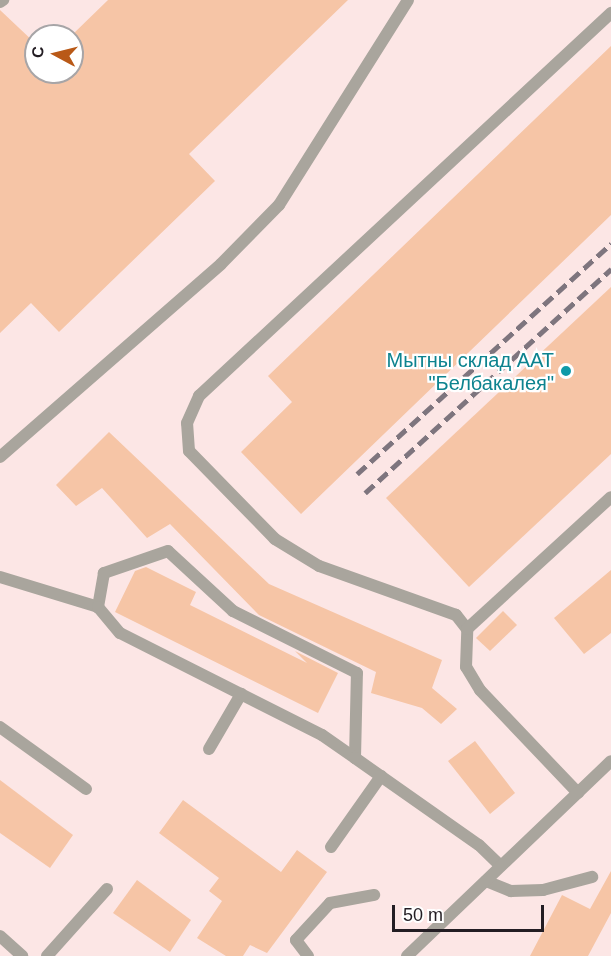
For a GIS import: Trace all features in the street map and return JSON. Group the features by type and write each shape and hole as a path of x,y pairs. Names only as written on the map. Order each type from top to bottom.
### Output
{"lane":[{"path":"0,456 221,264 279,206 408,0"},
{"path":"578,793 480,690 466,668 467,630 456,615 319,566 275,539 189,451 187,423 199,396 611,13"},
{"path":"467,630 611,497"},
{"path":"98,607 104,573 168,551 233,610 357,673 355,758"},
{"path":"0,577 98,607 120,633 241,694 355,758 501,866"},
{"path":"209,749 241,694"},
{"path":"0,728 86,789"},
{"path":"407,956 611,760"},
{"path":"331,847 381,776"},
{"path":"486,880 511,891 543,890 592,877"},
{"path":"47,956 107,890"},
{"path":"308,956 296,940 330,903 374,895"},
{"path":"0,936 22,956"}],"shaded area":[{"path":"0,0 611,0 611,956 0,956"}],"building":[{"path":"108,0 348,0 189,154 215,181 59,332 31,303 0,333 0,10 24,33 24,84 84,84 83,24"},
{"path":"611,46 611,215 301,514 241,452 292,402 268,376"},
{"name":"Мытны склад ААТ \"Белбакалея\"","path":"611,287 611,454 469,587 386,498"},
{"path":"109,432 269,584 442,660 432,688 457,709 441,724 422,708 371,693 376,672 259,615 170,524 147,538 102,488 76,506 56,485"},
{"path":"146,567 196,592 190,605 307,663 295,651 338,673 318,713 115,612 135,571"},
{"path":"611,570 611,633 584,654 554,618"},
{"path":"503,611 517,625 490,651 476,638"},
{"path":"475,741 515,793 490,814 448,761"},
{"path":"0,780 73,835 50,868 0,833"},
{"path":"183,800 281,872 297,850 327,872 267,953 250,945 243,956 226,956 197,938 222,901 209,891 219,878 159,833"},
{"path":"611,871 611,913 588,956 530,956 562,895 590,909"},
{"path":"137,880 191,920 170,952 113,913"}],"railway":[{"path":"357,474 611,244"},
{"path":"365,493 611,269"}],"place":[{"name":"Мытны склад ААТ \"Белбакалея\"","path":"566,371"}]}
